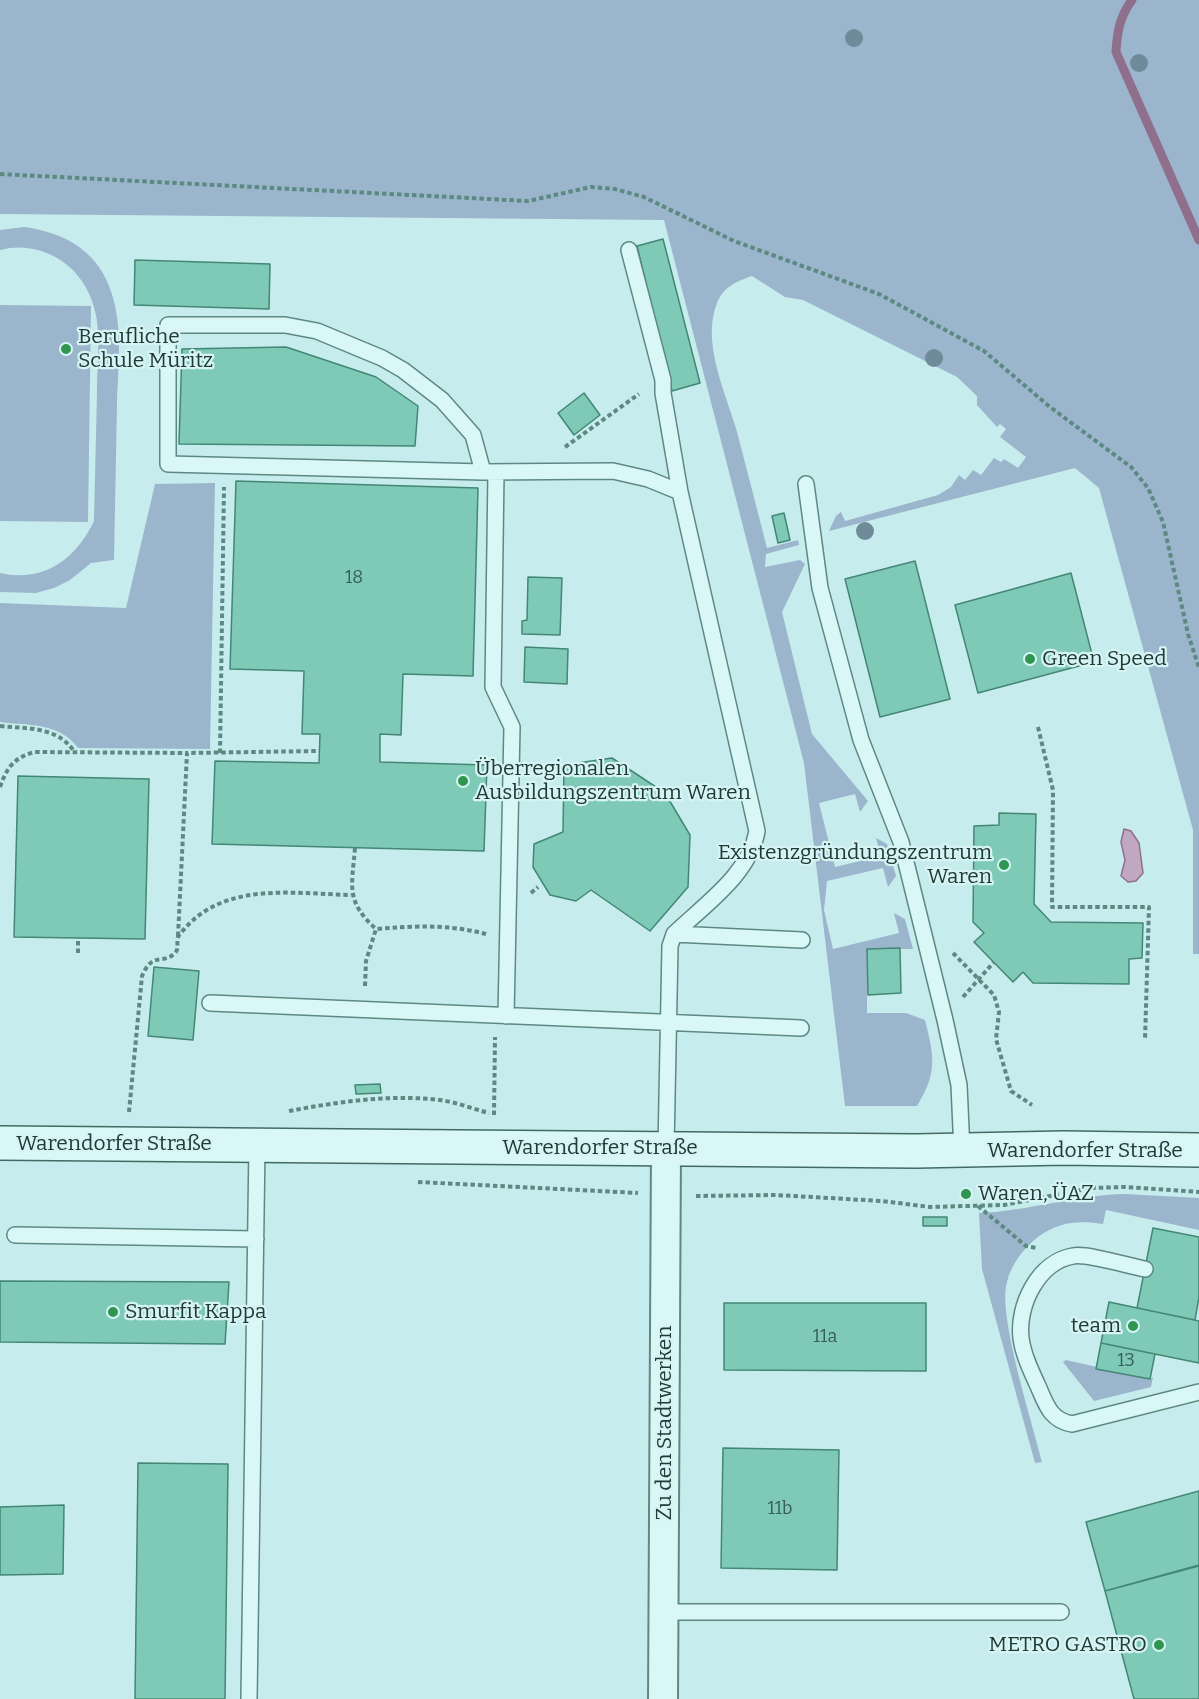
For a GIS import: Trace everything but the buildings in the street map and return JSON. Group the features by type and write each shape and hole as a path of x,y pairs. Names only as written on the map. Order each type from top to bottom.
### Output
{"main road":[{"name":"Warendorfer Straße","path":"0,1143 962,1151 1064,1148 1199,1150"}],"street":[{"name":"Zu den Stadtwerken","path":"663,1699 666,1148"}],"lane":[{"path":"629,250 663,380 663,393 680,492 757,831 754,848 743,866 674,934 670,946 666,1148"},
{"path":"501,1015 508,935 512,727 493,687 489,472 473,435 442,400 403,370 382,358 316,331 285,325 168,325 168,464 489,472 613,471 648,479 680,492"},
{"path":"806,484 820,588 861,740 901,842 945,1020 959,1085 962,1151"},
{"path":"674,934 802,940"},
{"path":"210,1003 801,1028"},
{"path":"249,1699 256,1145"},
{"path":"15,1235 256,1239"},
{"path":"1145,1269 1075,1255 1056,1261 1040,1276 1025,1303 1021,1321 1021,1338 1029,1366 1051,1414 1060,1422 1072,1424 1199,1392"},
{"path":"664,1612 1061,1612"}],"path":[{"path":"0,174 528,201 591,188 615,189 644,197 734,241 879,294 984,351 1050,407 1131,467 1148,488 1163,522 1188,634 1199,668"},
{"path":"547,472 547,460 653,384 663,380"},
{"path":"220,753 225,465"},
{"path":"0,726 54,732 66,739 74,751"},
{"path":"1038,727 1053,790 1052,907 1149,907 1145,1040"},
{"path":"0,787 7,768 20,756 34,752 319,751"},
{"path":"129,1113 142,976 147,965 156,958 171,956 178,950 187,753"},
{"path":"355,848 351,895 355,907 376,929"},
{"path":"178,937 192,921 235,898 265,893 351,895"},
{"path":"918,913 977,980 994,995 999,1012 996,1038 1011,1091 1032,1105"},
{"path":"376,929 434,925 460,927 490,935 508,935"},
{"path":"365,1010 366,961 376,929"},
{"path":"78,938 78,953"},
{"path":"945,1020 994,962"},
{"path":"494,1114 501,1015"},
{"path":"286,1111 349,1100 415,1098 442,1101 513,1117 512,1147"},
{"path":"118,1113 140,1113"},
{"path":"408,1181 666,1196 776,1195 882,1201 930,1207 1004,1205 1091,1188 1125,1187 1199,1192"},
{"path":"978,1206 1026,1246 1075,1255"}],"shaded area":[{"path":"0,0 1199,0 1199,954 1193,954 1193,830 1099,488 1075,468 829,531 836,516 841,512 845,521 938,495 951,487 959,475 965,480 973,470 981,475 994,458 1001,462 1004,459 1018,468 1026,457 1000,437 1006,429 1000,424 997,427 977,405 977,396 957,377 803,300 785,297 752,276 741,280 731,285 717,303 713,318 713,351 767,548 798,540 799,545 766,554 765,567 800,560 805,564 782,612 812,734 868,801 860,812 855,794 819,803 835,867 881,856 876,838 887,844 896,876 888,887 883,868 827,881 824,910 833,949 899,933 894,913 905,919 913,949 867,949 867,1013 906,1013 925,1020 932,1054 931,1073 917,1106 845,1106 804,763 664,220 0,214"},
{"path":"24,227 64,238 86,252 95,262 103,273 114,300 119,345 114,560 91,563 70,580 36,593 0,592 0,573 31,574 57,565 78,547 94,521 98,331 90,296 84,284 65,263 54,256 28,248 0,250 0,230"},
{"path":"0,305 91,306 88,522 0,521"},
{"path":"215,483 210,749 78,748 53,729 0,722 0,603 126,608 155,484"},
{"path":"1124,829 1131,831 1139,843 1143,873 1136,881 1128,882 1121,876 1125,860 1121,842"},
{"path":"1125,1194 1199,1198 1199,1230 1106,1210 1103,1224 1069,1223 1053,1228 1038,1237 1019,1257 1009,1275 1005,1297 1007,1318 1017,1370 1042,1462 1035,1463 982,1269 979,1213"},
{"path":"1066,1360 1150,1379 1153,1377 1151,1387 1094,1401 1063,1362"}],"waterway":[{"path":"1132,0 1120,24 1116,52 1199,240"}],"place":[{"name":"Berufliche Schule Müritz","path":"66,349"},
{"name":"Green Speed","path":"1030,659"},
{"name":"Überregionalen Ausbildungszentrum Waren","path":"463,781"},
{"name":"Existenzgründungszentrum Waren","path":"1004,865"},
{"name":"Waren, ÜAZ","path":"966,1194"},
{"name":"Smurfit Kappa","path":"113,1312"},
{"name":"team","path":"1133,1326"},
{"name":"METRO GASTRO","path":"1159,1645"}]}
